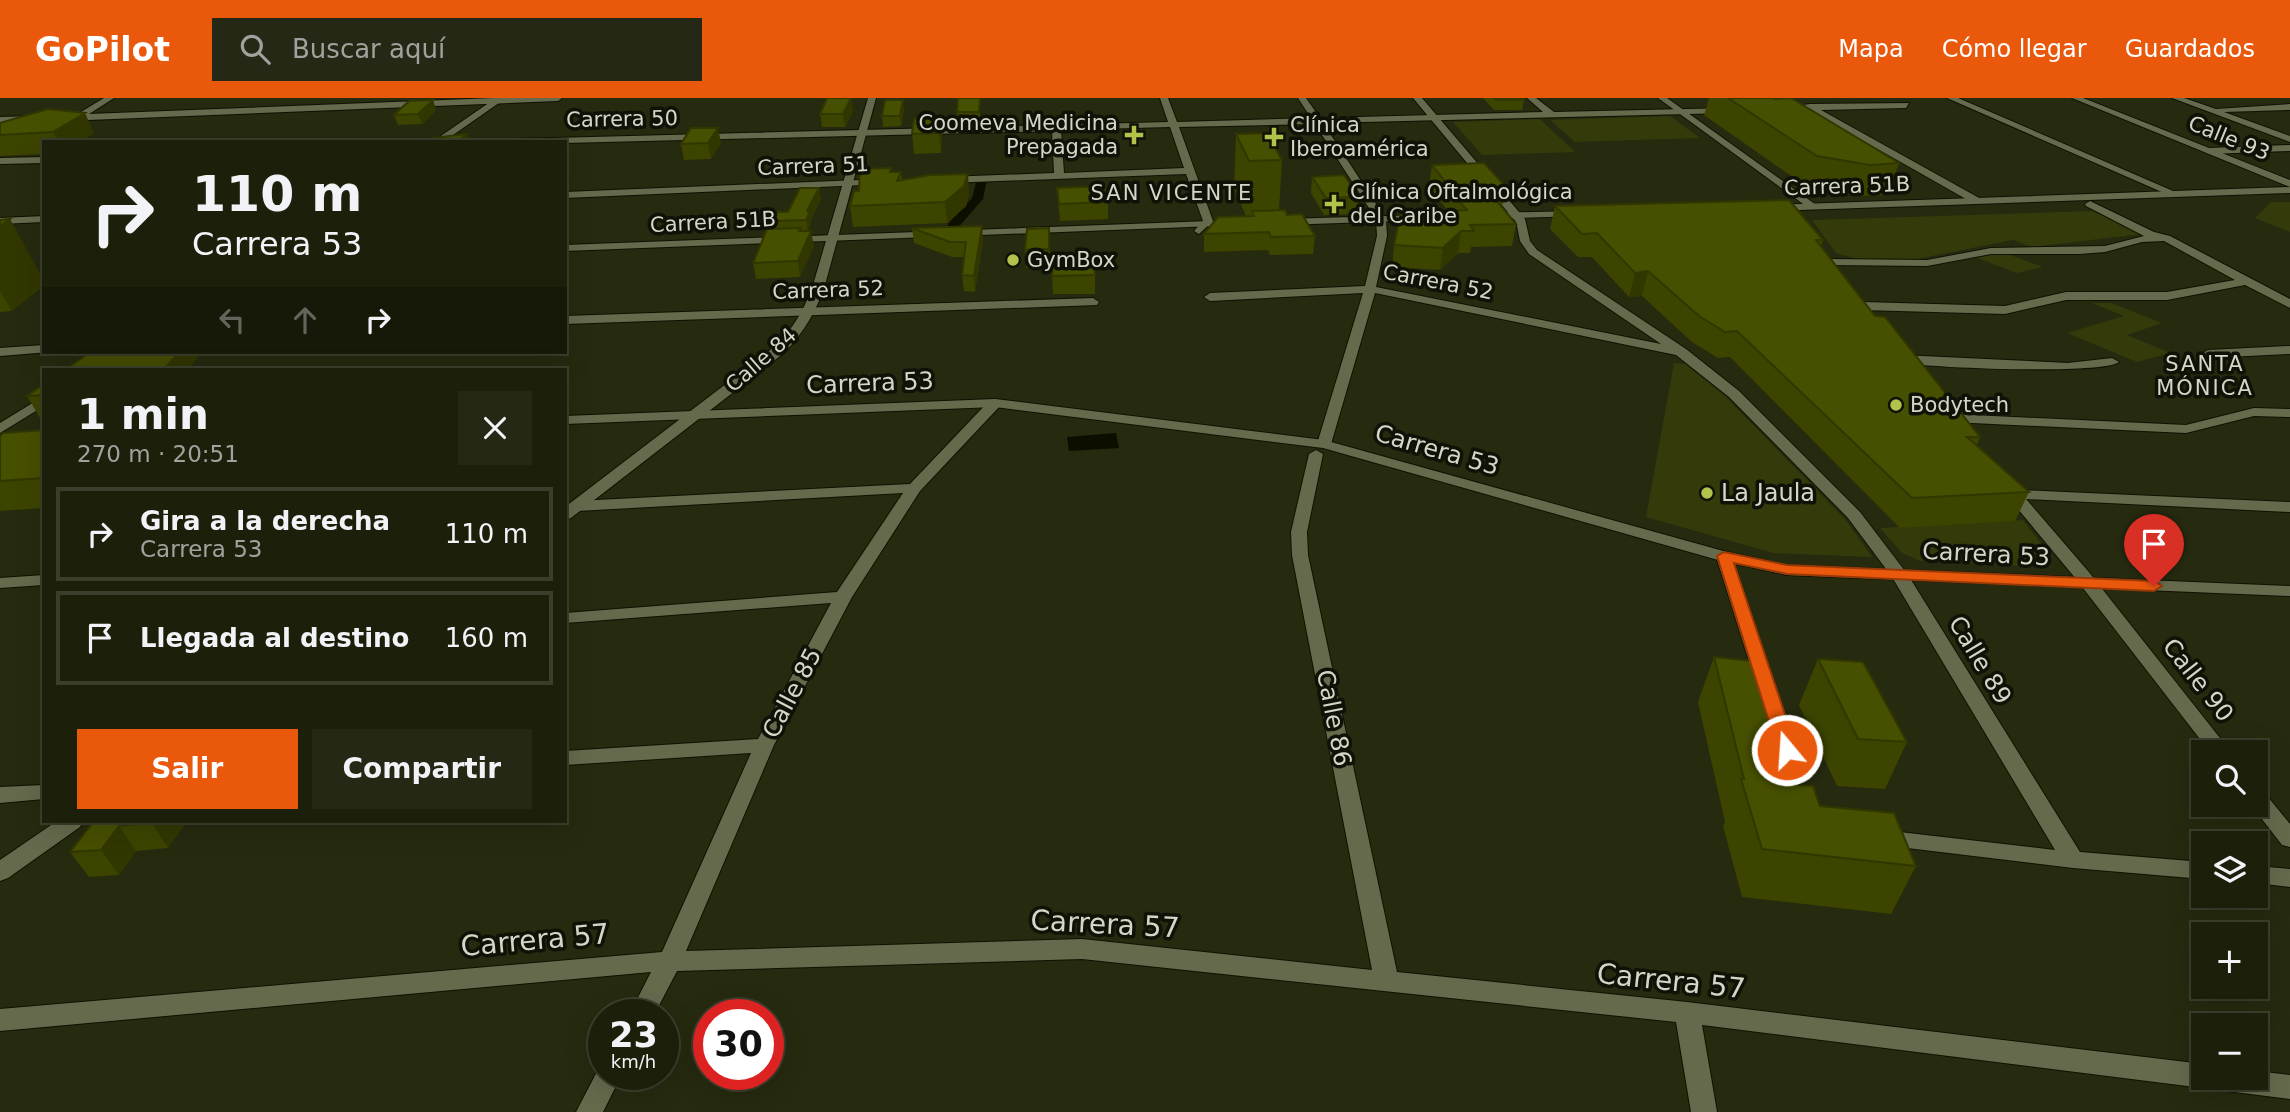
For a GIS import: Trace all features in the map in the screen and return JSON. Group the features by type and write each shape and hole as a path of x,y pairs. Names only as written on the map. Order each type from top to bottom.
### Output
{"street":[{"path":"52,125 78,117 110,98"},
{"path":"0,120 558,98"},
{"name":"Calle 84","path":"571,510 779,350 795,334 810,311 872,98"},
{"path":"1164,98 1208,221 1202,227"},
{"path":"1302,98 1380,218"},
{"name":"Calle 89","path":"1416,98 1518,218 1525,241 1533,252 1681,352 1734,394 1854,515 1900,575 2073,860"},
{"path":"1531,98 1551,114"},
{"path":"1662,98 1814,207"},
{"path":"1793,98 1978,201"},
{"path":"1951,98 2175,194"},
{"name":"Calle 93","path":"2076,98 2290,184"},
{"path":"2176,98 2290,139"},
{"path":"439,140 500,100"},
{"path":"1771,109 1906,105"},
{"path":"2211,111 2290,107"},
{"name":"Carrera 50","path":"567,141 1745,109"},
{"path":"1056,128 1059,176"},
{"path":"2209,151 2290,148"},
{"path":"0,161 42,160"},
{"path":"931,180 1189,171"},
{"name":"Carrera 51","path":"567,195 894,182"},
{"name":"Carrera 51B","path":"2290,190 1767,210 1794,216 2290,197"},
{"path":"2090,204 2151,234 2166,238 2290,304"},
{"path":"2109,204 2166,234 2166,238"},
{"path":"1794,216 1814,207"},
{"path":"1477,219 1590,216"},
{"path":"1268,226 1380,218 1437,221"},
{"name":"Calle 86","path":"1380,218 1382,236 1370,289 1320,449 1299,532 1300,555 1330,696 1359,858 1387,982"},
{"path":"0,221 42,219"},
{"name":"Carrera 51B","path":"567,248 1250,226"},
{"path":"1819,249 1832,267 1927,263 1991,251 2105,249 2142,239 2166,238"},
{"path":"1872,320 1858,301 1986,312 2058,297 2167,296 2246,281"},
{"name":"Carrera 52","path":"1210,297 1370,289 1681,352"},
{"name":"Carrera 52","path":"567,320 1093,302"},
{"name":"Carrera 52","path":"1613,339 1631,338 1647,329"},
{"path":"0,352 42,349"},
{"path":"2208,354 2290,350"},
{"path":"1913,372 1898,354 2068,367 2112,362"},
{"path":"0,429 42,401"},
{"name":"Carrera 53","path":"567,420 995,402 1320,449 1724,556 1787,570 2290,591"},
{"name":"Calle 85","path":"650,999 670,961 764,745 843,597 914,488 995,402"},
{"path":"1966,434 1947,412 2186,429 2254,412 2290,413"},
{"name":"Calle 90","path":"1996,473 2212,740"},
{"path":"571,510 914,488"},
{"path":"2013,494 2290,507"},
{"path":"1724,556 1770,697"},
{"path":"0,583 42,580"},
{"path":"567,618 843,597"},
{"path":"567,758 764,745"},
{"path":"0,795 42,792"},
{"path":"2268,811 2290,839"},
{"path":"0,872 69,823"},
{"path":"1855,835 2073,860 2191,870"},
{"path":"2268,876 2290,878"},
{"name":"Carrera 57","path":"0,1020 670,961 1083,949 1687,1013 2191,1075"},
{"path":"1687,1013 1704,1112"},
{"path":"2268,1084 2290,1087"},
{"path":"589,1112 601,1090"}],"green space":[{"path":"1670,116 1700,138 1575,142 1550,120"},
{"path":"1540,119 1575,152 1482,155 1453,122"},
{"path":"2271,202 2290,202 2290,232 2255,218"},
{"path":"2093,211 2142,234 2031,247 2013,240 1912,260 1857,259 1836,253 1812,220"},
{"path":"2002,252 2043,267 2017,273 1977,258"},
{"path":"2092,303 2111,303 2162,323 2127,335 2171,353 2137,362 2067,333 2124,316"},
{"path":"1674,363 1685,364 1724,395 1845,519 1872,557 1773,553 1646,517"},
{"path":"2023,520 2047,551 2045,560 2024,566 1920,561 1902,553 1880,528"}],"shaded area":[{"path":"1116,433 1119,448 1069,451 1067,437"}],"building":[{"path":"827,98 851,98 843,114 820,114"},
{"path":"958,98 980,98 979,112 957,112"},
{"path":"1494,98 1522,98 1524,100 1496,100"},
{"path":"1728,98 1791,98 1899,163 1870,165 1817,156"},
{"path":"433,100 418,114 394,115 409,101"},
{"path":"885,100 903,100 900,116 882,116"},
{"path":"48,109 85,113 53,132 0,135 0,123"},
{"path":"914,119 940,119 939,133 912,134"},
{"path":"691,128 718,128 708,143 681,144"},
{"path":"1267,133 1282,160 1249,161 1236,134"},
{"path":"467,134 459,140 430,140"},
{"path":"1484,163 1506,187 1451,189 1432,165"},
{"path":"891,168 890,172 901,172 897,181 930,175 968,174 964,186 945,202 850,206 854,191 859,191 860,169"},
{"path":"1344,175 1359,197 1326,198 1312,177"},
{"path":"1104,186 1108,202 1059,204 1057,188"},
{"path":"800,188 819,188 807,211 810,211 806,220 773,221 777,212 788,212"},
{"path":"1496,200 1516,224 1470,225 1474,231 1461,231 1443,248 1394,245 1401,212 1467,210 1459,201"},
{"path":"1789,200 1823,240 1816,240 1875,316 1885,317 1980,437 1967,437 2029,492 1912,498 1737,331 1725,332 1699,316 1648,271 1635,273 1597,233 1582,234 1555,206"},
{"path":"1285,210 1287,215 1302,214 1315,236 1271,237 1269,232 1204,234 1218,217 1254,216 1252,211"},
{"path":"982,226 974,276 962,275 966,242 950,242 912,228"},
{"path":"801,228 799,231 811,231 798,261 753,263 767,229"},
{"path":"1049,228 1049,249 1025,250 1027,229"},
{"path":"1076,254 1093,254 1095,275 1052,276 1053,262 1076,261"},
{"path":"88,354 177,355 165,368 67,368"},
{"path":"42,385 42,395 27,396"},
{"path":"42,430 42,478 0,481 0,436 3,433"},
{"path":"1714,657 1763,662 1799,785 1813,786 1820,806 1894,813 1916,866 1762,849 1741,779 1744,779"},
{"path":"1818,659 1863,662 1907,742 1858,739"},
{"path":"92,823 152,823 119,826 101,850 70,852"}],"waterway":[{"path":"952,227 977,199 982,179"}],"place":[{"name":"Coomeva Medicina Prepagada","path":"1134,135"},
{"name":"Clínica Iberoamérica","path":"1274,137"},
{"name":"Clínica Oftalmológica del Caribe","path":"1334,204"},
{"name":"GymBox","path":"1013,260"},
{"name":"Bodytech","path":"1896,405"},
{"name":"La Jaula","path":"1707,493"}],"district":[{"name":"SAN VICENTE","path":"1172,193"},
{"name":"SANTA MÓNICA","path":"2205,376"}],"route":[{"path":"1787,750 1724,556 1787,570 2154,586"}]}
